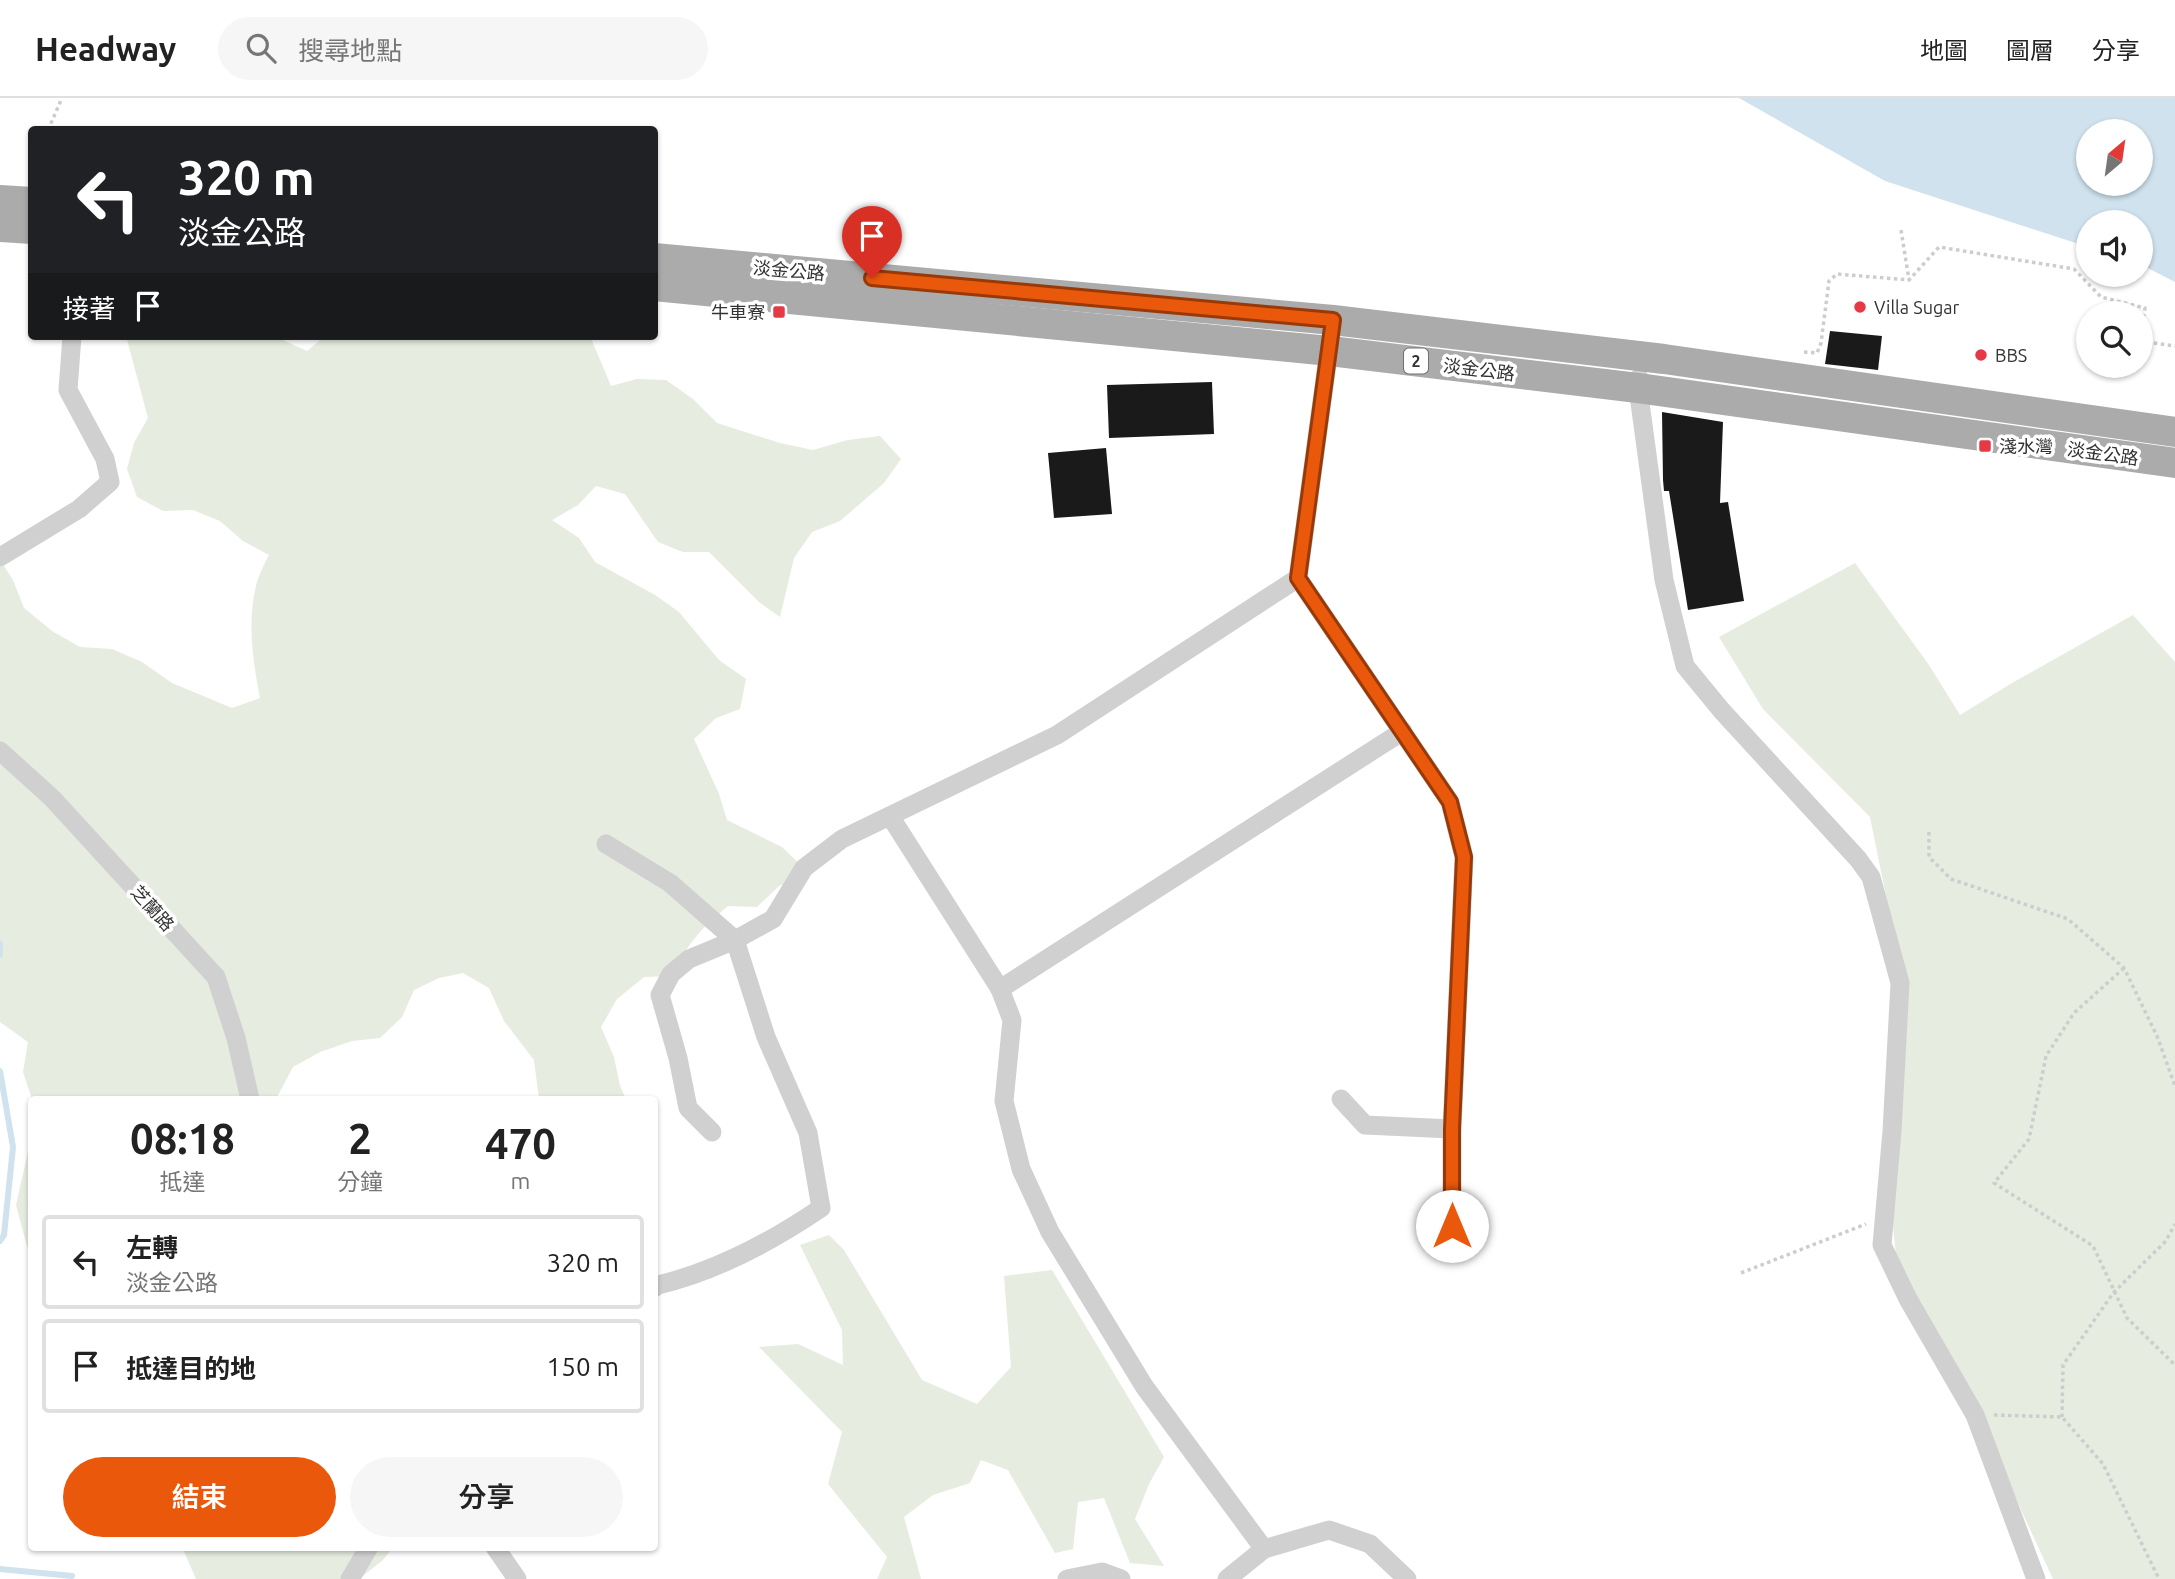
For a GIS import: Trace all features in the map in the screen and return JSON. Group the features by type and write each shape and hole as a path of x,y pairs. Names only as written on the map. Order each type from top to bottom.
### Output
{"main road":[{"path":"0,200 28,202"},
{"path":"0,228 28,229"},
{"name":"淡金公路","path":"658,258 1333,320 1640,356 2175,432"},
{"name":"淡金公路","path":"658,286 1329,351 1638,388 2175,463"}],"street":[{"path":"1333,320 1298,578 1450,802 1464,857 1452,1129 1452,1226"},
{"path":"0,557 79,509 110,482 105,459 68,390 72,340"},
{"path":"1640,356 1638,388 1664,580 1685,666 1722,711 1858,859 1871,877 1899,983 1882,1245 1908,1299 1975,1415 2036,1579"},
{"path":"712,1132 688,1108 678,1058 660,995 671,974 689,959 735,940 773,919 804,868 842,839 1057,735 1298,578"},
{"path":"1000,989 1402,731"},
{"name":"芝蘭路","path":"0,751 52,798 216,977 236,1038 249,1096"},
{"path":"890,816 1000,989 1012,1020 1004,1101 1021,1169 1044,1220 1144,1386 1264,1549"},
{"path":"606,844 670,883 735,940 766,1037 808,1133 821,1208 778,1237 690,1278 658,1284"},
{"path":"1341,1099 1365,1125 1452,1129"},
{"path":"1227,1579 1264,1549 1329,1530 1370,1544 1407,1579"},
{"path":"350,1579 367,1551"},
{"path":"498,1551 517,1579"},
{"path":"1067,1578 1102,1572 1121,1579"}],"path":[{"path":"50,126 62,98"},
{"path":"1901,230 1909,281"},
{"path":"1909,281 1938,247 2074,269 2101,297 2117,301"},
{"path":"1804,352 1817,353 1821,344 1829,281 1838,274 1909,281"},
{"path":"2153,342 2175,346"},
{"path":"1929,832 1929,858 1951,878 2068,919 2124,968 2157,1036 2175,1086"},
{"path":"2124,968 2074,1013 2046,1056 2029,1139 1994,1184 2093,1245 2127,1318 2175,1365"},
{"path":"1741,1273 1885,1217"},
{"path":"2159,1579 2104,1464 2062,1417 2063,1365 2115,1292 2166,1241 2175,1224"},
{"path":"1975,1415 2062,1417"}],"shaded area":[{"path":"127,340 283,340 307,351 320,340 592,340 611,386 637,379 666,380 693,399 717,423 780,443 813,450 848,440 880,436 901,459 884,483 840,521 812,532 794,558 780,617 759,602 709,552 683,552 658,542 625,494 596,486 578,505 552,520 579,538 595,562 655,595 679,612 719,660 746,679 740,709 716,718 694,739 719,794 727,820 782,847 809,873 779,886 757,907 728,906 696,937 674,976 644,977 617,999 601,1027 614,1057 625,1096 539,1096 534,1060 504,1021 489,988 463,973 439,978 414,990 402,1017 380,1038 352,1041 320,1052 293,1067 278,1096 31,1096 23,1072 28,1042 0,1022 0,560 13,580 24,608 52,631 80,647 112,649 142,662 172,683 232,708 260,698 251,628 257,582 269,555 243,541 220,521 193,510 163,511 137,497 127,469 134,443 148,418"},
{"path":"1855,563 1929,665 1960,715 2133,615 2175,662 2175,1579 2053,1579 1998,1460 1896,1256 1884,1135 1899,960 1870,817 1763,709 1719,637"},
{"path":"28,1151 28,1250 16,1205"},
{"path":"829,1235 844,1250 922,1380 977,1404 1011,1367 1004,1276 1052,1270 1164,1457 1149,1484 1135,1519 1164,1566 1130,1563 1104,1498 1078,1502 1073,1549 1055,1553 1008,1470 981,1460 970,1483 933,1495 904,1517 921,1579 877,1579 887,1557 828,1484 842,1432 759,1347 798,1344 843,1365 842,1330 800,1245"},
{"path":"184,1551 390,1551 359,1579 196,1579"}],"water":[{"path":"1739,98 2175,98 2175,282 2153,271 2153,210 2076,210 2076,243 1885,181"}],"building":[{"path":"1830,331 1882,336 1878,370 1825,364"},
{"path":"1212,382 1214,434 1109,438 1107,385"},
{"path":"1662,412 1723,422 1720,503 1728,502 1744,601 1688,610 1669,491 1664,491"},
{"path":"1106,448 1112,514 1054,518 1048,453"}],"waterway":[{"path":"0,944 0,955"},
{"path":"0,1071 13,1147 4,1235 0,1241"},
{"path":"0,1569 72,1576"}],"place":[{"name":"Villa Sugar","path":"1860,307"},
{"name":"牛車寮","path":"779,312"},
{"name":"BBS","path":"1981,355"},
{"name":"淺水灣","path":"1985,446"}],"route":[{"path":"872,278 1333,320 1298,578 1450,802 1464,857 1452,1129 1452,1226"}]}
